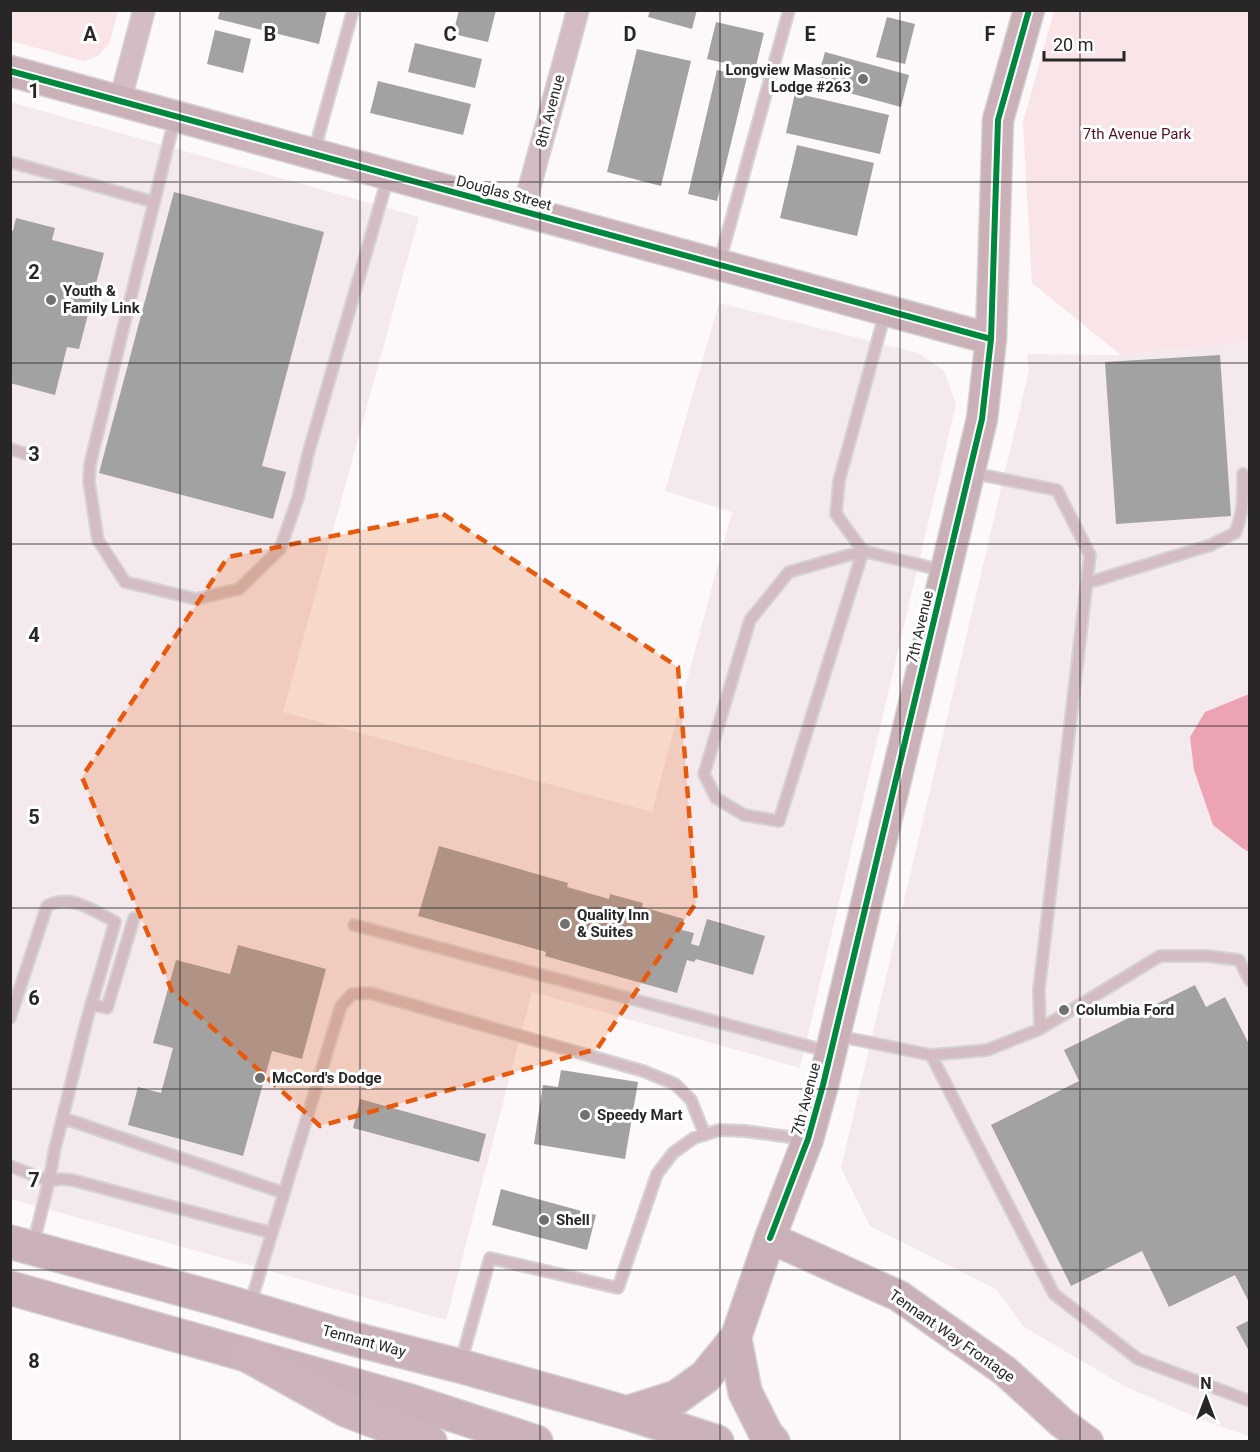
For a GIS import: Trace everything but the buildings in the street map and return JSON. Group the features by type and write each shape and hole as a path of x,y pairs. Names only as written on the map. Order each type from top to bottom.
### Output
{"highway":[{"path":"248,1355 346,1410 430,1442"}],"main road":[{"name":"Tennant Way","path":"21,1245 627,1413 717,1442"},
{"path":"10,1288 410,1401 536,1442"},
{"path":"627,1413 677,1397 705,1377 735,1340"},
{"path":"735,1340 745,1392 766,1434 773,1442"}],"street":[{"path":"120,101 144,10"},
{"name":"8th Avenue","path":"523,211 578,10"},
{"name":"7th Avenue","path":"735,1340 770,1238 808,1139 982,419 991,339 998,120 1029,10"},
{"name":"Douglas Street","path":"10,71 991,339"},
{"name":"Tennant Way Frontage","path":"770,1238 900,1296 1005,1371 1062,1423 1088,1442"}],"lane":[{"path":"313,154 353,10"},
{"path":"719,264 789,10"},
{"path":"175,116 90,464 89,482 98,540 125,582 196,599 239,589 280,549 298,498 388,174"},
{"path":"10,162 154,202"},
{"path":"863,551 836,514 839,481 886,310"},
{"path":"10,449 27,454"},
{"path":"969,472 1057,490 1090,555 1039,989 1040,1029"},
{"path":"1087,583 1211,545 1235,533 1241,518 1243,474"},
{"path":"863,551 779,821 744,815 716,798 704,774 750,620 789,572 863,551 945,572"},
{"path":"10,1018 47,906 54,902 68,901 84,906 115,922 91,1004 49,1181 21,1245"},
{"path":"91,1004 107,1008 134,918"},
{"path":"354,925 832,1044 931,1054 987,1050 1040,1029 1160,956 1207,956 1239,960 1250,981"},
{"path":"249,1308 341,1006 352,994 370,993 644,1071 675,1084 691,1100 705,1135"},
{"path":"931,1054 1054,1294 1138,1359 1250,1401"},
{"path":"63,1118 284,1193"},
{"path":"460,1366 490,1257 618,1288 657,1174 673,1153 694,1138 719,1130 808,1139"},
{"path":"10,1166 49,1181 72,1180 272,1233"}],"highlighted area":[{"path":"443,514 678,667 696,903 597,1049 320,1126 172,991 82,777 228,557"}],"shaded area":[{"path":"10,102 419,217 283,712 652,812 732,512 665,491 719,303 918,353 944,371 956,404 800,1068 532,992 446,1320 11,1199"},
{"name":"Columbia Ford","path":"1249,342 1249,694 1205,712 1241,848 1249,852 1249,1436 1210,1423 1126,1387 1024,1327 996,1289 870,1226 841,1168 1029,370 1027,354 1121,355"},
{"path":"1249,694 1249,852 1213,825 1194,770 1190,737 1205,712"}],"green space":[{"path":"10,11 118,11 109,44 98,56 84,61 11,41"},
{"name":"7th Avenue Park","path":"1054,11 1249,11 1249,342 1121,355 1032,283 1023,123"}],"cycle path":[{"path":"770,1238 808,1139 823,1085 982,419 991,339 998,120 1029,10"},
{"path":"10,71 991,339"}],"place":[{"name":"Longview Masonic Lodge #263","path":"863,79"},
{"name":"Youth & Family Link","path":"51,300"},
{"name":"Quality Inn & Suites","path":"565,924"},
{"name":"Columbia Ford","path":"1064,1010"},
{"name":"McCord's Dodge","path":"260,1078"},
{"name":"Speedy Mart","path":"585,1115"},
{"name":"Shell","path":"544,1220"}]}
